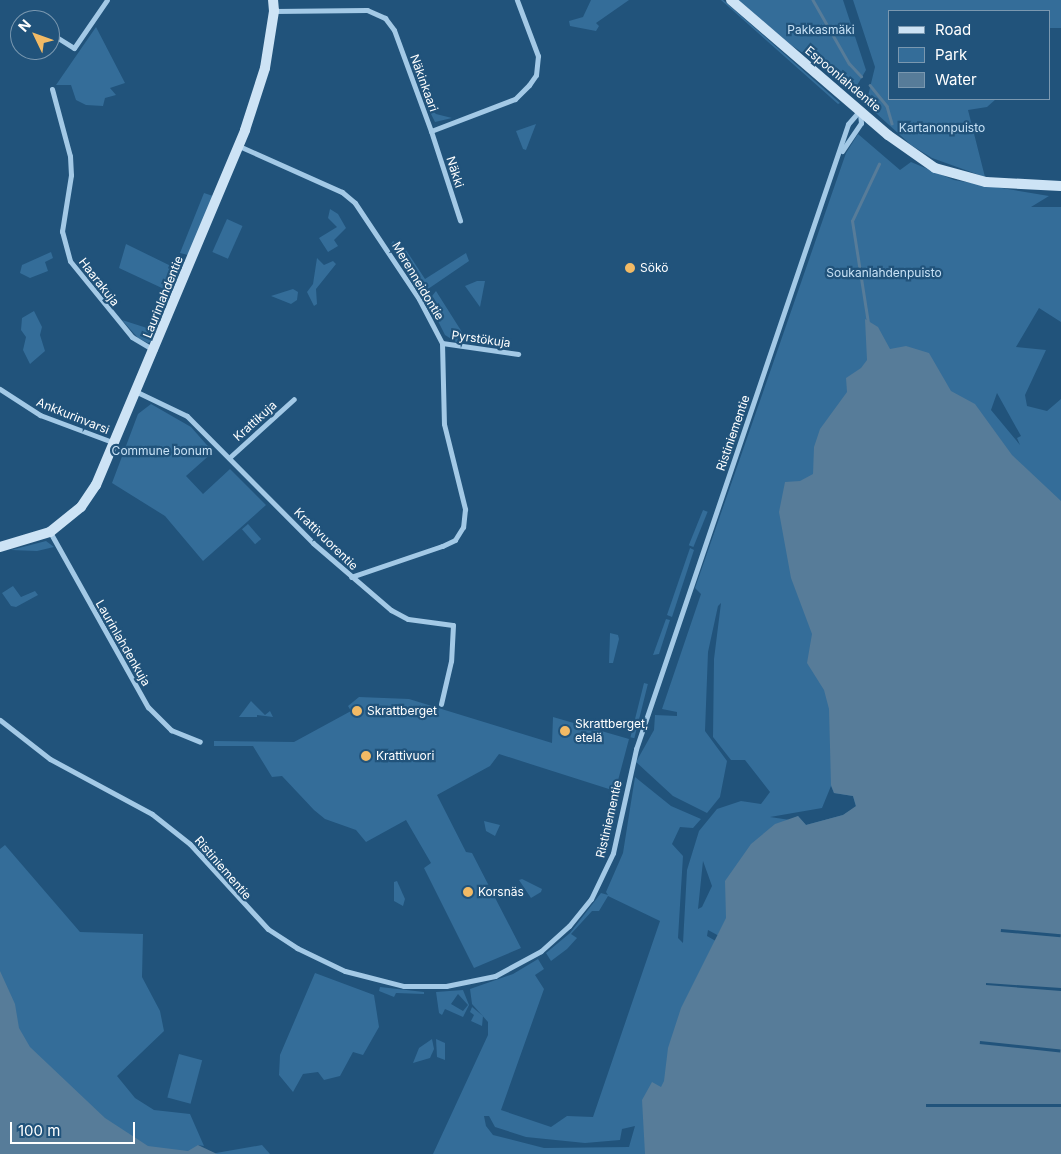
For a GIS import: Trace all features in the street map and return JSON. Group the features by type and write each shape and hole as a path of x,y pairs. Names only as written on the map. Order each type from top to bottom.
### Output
{"street":[{"path":"60,40 74,48 107,0"},
{"name":"Laurinlahdentie","path":"0,547 50,532 69,519 89,497 115,443 155,350 239,146 265,68 274,11 273,0"},
{"name":"Näkinkaari","path":"274,11 367,10 385,18 394,30 431,131 515,99 530,85 536,75 538,56 517,0"},
{"name":"Espoonlahdentie","path":"731,0 914,156 935,168 986,182 1061,186"},
{"name":"Haarakuja","path":"52,89 70,156 71,175 62,231 70,261 124,329 155,350"},
{"name":"Ristiniementie","path":"0,720 56,762 152,814 190,844 268,929 297,948 345,971 404,986 446,986 495,976 541,951 569,926 591,899 613,852 636,749 840,154 848,124 860,110"},
{"name":"Ristiniementie","path":"840,154 860,123 860,110"},
{"name":"Näkki","path":"431,131 460,220"},
{"name":"Merenneidontie","path":"239,146 342,192 355,203 419,299 442,343 444,424 465,509 463,528 455,540 442,546 351,578"},
{"name":"Pyrstökuja","path":"442,343 518,354"},
{"name":"Ankkurinvarsi","path":"0,389 40,415 115,443"},
{"name":"Krattivuorentie","path":"137,392 187,416 351,578 408,619 453,626 451,661 441,704"},
{"name":"Krattikuja","path":"230,457 294,399"},
{"name":"Laurinlahdenkuja","path":"50,532 148,707 171,730 200,742"}],"green space":[{"path":"591,0 629,0 596,23 599,26 596,31 570,26 569,21 583,17"},
{"path":"721,0 723,0 840,103 838,104"},
{"name":"Pakkasmäki","path":"738,0 843,0 866,70 855,89 822,60 812,59 791,45"},
{"name":"Kartanonpuisto","path":"853,0 1061,0 1061,28 1051,28 1051,10 888,10 888,100 995,100 987,107 968,110 985,177 932,158 911,145 866,104 875,67"},
{"path":"96,27 125,83 110,88 116,95 105,98 103,106 86,105 76,100 71,85 56,85"},
{"path":"427,106 436,114 452,118 435,122"},
{"path":"536,124 526,150 523,149 516,131"},
{"name":"Soukanlahdenpuisto","path":"858,134 900,170 911,162 954,180 1049,196 1031,207 1061,207 1061,322 1039,308 1016,347 1046,350 1025,395 1027,406 1047,411 1061,399 1061,570 968,686 734,944 708,930 707,936 728,948 729,1154 433,1154 488,1035 488,1022 472,1004 470,989 513,974 538,959 544,969 535,975 544,989 501,1110 551,1127 567,1116 593,1117 660,921 608,896 599,911 592,911 571,934 577,938 567,949 551,961 546,953 570,933 601,893 608,895 606,892 623,853 635,777 671,806 701,819 693,828 680,827 672,844 683,856 678,938 683,943 687,870 699,831 717,809 741,801 761,804 770,792 745,760 731,760 713,737 714,659 721,603 718,606 708,652 705,731 727,761 720,797 707,813 673,796 636,762 654,730 655,715 677,716 677,712 662,709 701,594 695,588 846,153","holes":["997,393 1021,436 1017,438 1020,445 991,410","831,786 834,793 853,796 856,807 843,815 806,825 798,816 790,820 770,817 822,808","703,861 712,886 702,907 698,909","484,1116 489,1116 495,1127 526,1137 585,1143 620,1140 622,1129 635,1126 629,1147 544,1148 493,1135 486,1126"]},
{"path":"204,193 213,196 188,255 180,253"},
{"path":"330,209 338,214 346,228 334,240 338,246 328,252 319,238 337,227 328,218"},
{"path":"227,219 243,226 228,259 212,252"},
{"path":"393,241 406,250 425,279 466,253 469,261 428,289 425,282 417,280 391,244"},
{"path":"126,244 173,267 178,258 185,262 152,341 148,343 138,338 122,320 147,328 164,289 119,268"},
{"path":"51,252 53,258 45,262 48,271 30,278 20,273 22,265"},
{"path":"317,258 324,265 333,261 336,264 316,289 317,304 314,306 307,292 313,284"},
{"path":"477,281 485,281 480,307 465,286"},
{"path":"293,289 298,292 297,300 291,304 271,296"},
{"path":"436,291 467,340 473,338 472,343 456,342 445,335 428,301"},
{"path":"34,311 42,327 40,335 45,351 30,364 23,350 26,337 21,330 22,318"},
{"name":"Commune bonum","path":"151,404 191,427 213,452 186,476 203,494 230,469 266,505 203,561 165,516 112,483 138,414"},
{"path":"703,510 708,512 693,547 689,545"},
{"path":"248,524 261,539 255,544 242,529"},
{"path":"46,541 54,547 37,551 11,550"},
{"path":"690,548 694,550 672,617 667,615"},
{"path":"13,586 21,597 35,591 38,595 16,607 11,606 2,593"},
{"path":"666,619 670,620 659,654 653,655"},
{"path":"610,633 618,635 619,639 613,663 609,663"},
{"path":"644,683 648,684 634,738 630,737"},
{"path":"359,697 409,699 552,743 553,717 629,739 616,788 612,790 499,754 490,766 437,795 466,852 472,853 521,948 474,968 424,868 431,863 406,820 366,842 356,830 325,819 282,776 272,777 253,746 214,746 214,741 294,742 351,711 348,706"},
{"path":"251,701 265,715 270,711 273,717 257,715 257,717 239,717"},
{"path":"484,821 500,825 495,836 486,831"},
{"path":"5,845 80,932 143,934 142,977 160,1011 164,1031 117,1076 135,1098 154,1110 190,1114 204,1146 198,1145 200,1154 140,1154 0,1034 0,849"},
{"path":"522,879 542,889 541,892 531,898 519,880"},
{"path":"397,881 405,899 403,906 394,901 394,882"},
{"path":"315,973 374,995 379,1027 363,1055 353,1052 340,1076 324,1080 318,1072 303,1074 293,1092 279,1075 280,1055"},
{"path":"380,987 424,992 424,994 396,993 394,997 379,991"},
{"path":"463,990 469,1005 463,1017 445,1009 442,1015 439,1013 436,992","holes":["458,994 468,1005 463,1011 451,1004"]},
{"path":"472,1007 483,1016 482,1026 471,1021 474,1015 470,1012"},
{"path":"432,1039 434,1049 430,1058 413,1063 419,1048"},
{"path":"436,1039 445,1043 445,1060 437,1057"},
{"path":"179,1054 202,1060 191,1104 167,1097"},
{"path":"262,1145 270,1154 215,1154 216,1153"}],"water":[{"path":"865,319 878,327 890,349 906,346 929,353 951,391 975,404 1012,455 1061,501 1061,1154 645,1154 642,1100 652,1082 661,1087 664,1081 668,1048 681,1008 726,918 725,881 751,844 775,824 798,816 806,825 843,815 856,806 853,796 834,793 831,785 829,709 824,690 807,663 812,634 791,578 779,512 785,482 800,481 813,474 814,447 820,429 847,392 846,378 861,368 867,360"},
{"path":"0,971 15,1004 19,1028 30,1047 105,1118 148,1146 188,1151 198,1145 217,1154 0,1154"}],"pier":[{"path":"1001,929 1061,934 1061,937 1001,932"},
{"path":"986,983 1061,988 1061,991 986,985"},
{"path":"980,1041 1061,1049 1060,1052 980,1044"},
{"path":"926,1104 1061,1104 1061,1107 926,1107"}],"waterway":[{"path":"813,0 849,63 861,76"},
{"path":"870,85 887,106 892,123"},
{"path":"868,323 852,221 879,164"}],"place":[{"name":"Sökö","path":"630,268"},
{"name":"Skrattberget","path":"357,711"},
{"name":"Skrattberget, etelä","path":"565,731"},
{"name":"Krattivuori","path":"366,756"},
{"name":"Korsnäs","path":"468,892"}]}
